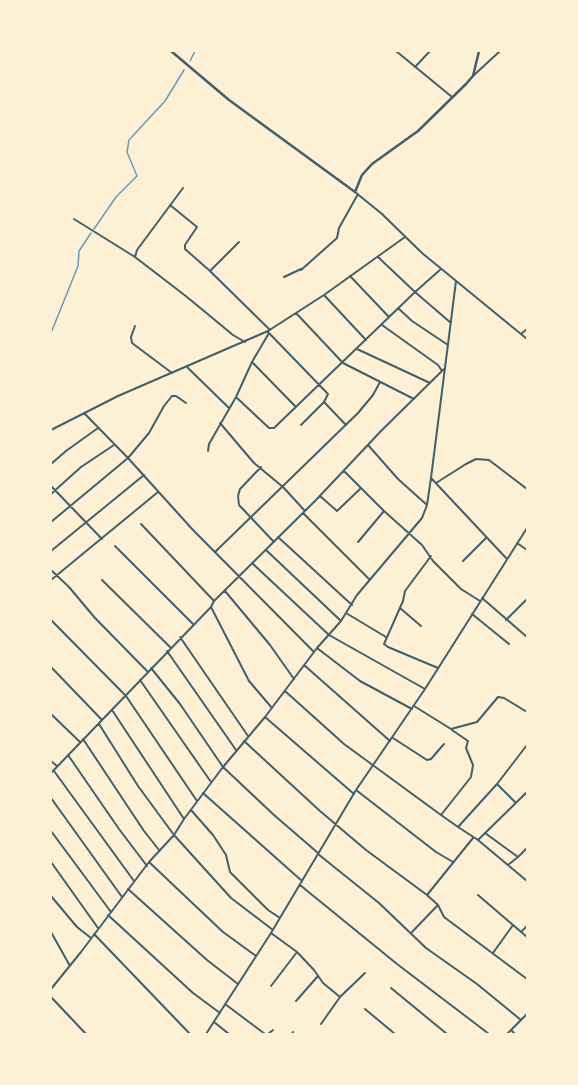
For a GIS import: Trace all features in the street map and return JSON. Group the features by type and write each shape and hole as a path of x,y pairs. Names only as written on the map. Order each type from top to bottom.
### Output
{"street":[{"path":"171,51 229,100 356,193 382,214 441,269 527,339"},
{"path":"396,51 453,98"},
{"path":"415,67 430,51"},
{"path":"473,76 479,51"},
{"path":"284,277 301,270 337,238 338,228 356,193 362,175 372,164 418,131 500,51"},
{"path":"135,257 137,250 183,188"},
{"path":"170,205 197,227 185,245 185,249 210,271 328,394 324,402 301,425"},
{"path":"74,219 135,257 239,339 246,342"},
{"path":"51,430 84,413 172,373 269,331 324,295 405,237"},
{"path":"210,271 239,242"},
{"path":"378,256 415,292 451,323"},
{"path":"236,397 269,428 272,429 343,363 398,308 441,269"},
{"path":"350,276 389,317"},
{"path":"51,989 149,862 174,835 202,793 286,691 317,648 341,621 370,580 422,518 427,505 431,478 456,281"},
{"path":"324,295 366,340"},
{"path":"398,308 412,321 448,345"},
{"path":"296,313 343,363 414,399"},
{"path":"382,325 436,363 442,371"},
{"path":"135,326 131,337 132,343 172,373"},
{"path":"521,334 527,329"},
{"path":"208,451 209,444 236,397 252,362 269,331"},
{"path":"239,339 240,344"},
{"path":"357,349 430,383"},
{"path":"252,362 296,407"},
{"path":"187,367 229,408"},
{"path":"51,773 126,696 170,647 211,607 214,601 238,576 320,496 368,445 445,368"},
{"path":"215,552 346,425 368,401 380,382"},
{"path":"51,522 128,458 149,433 164,406 172,396 176,396 186,403"},
{"path":"324,402 346,425"},
{"path":"84,413 238,576 314,652"},
{"path":"220,423 239,448 282,487 304,512 370,580"},
{"path":"51,464 98,428"},
{"path":"51,494 81,468 114,445"},
{"path":"368,445 398,479 427,505"},
{"path":"436,483 476,459 489,460 527,489"},
{"path":"261,467 245,484 238,496 239,505 274,542"},
{"path":"344,471 384,511 410,533 431,556 433,561 461,589 480,601"},
{"path":"51,551 144,475"},
{"path":"431,478 507,559"},
{"path":"51,486 102,538"},
{"path":"320,496 337,511 361,488"},
{"path":"51,580 158,492"},
{"path":"358,542 384,511"},
{"path":"141,524 214,601"},
{"path":"206,1034 273,930 356,790 393,738 439,668 527,528"},
{"path":"278,537 352,604"},
{"path":"463,561 486,538"},
{"path":"517,543 527,550"},
{"path":"115,546 193,624"},
{"path":"266,550 341,621"},
{"path":"431,556 405,591 400,608 384,644 439,668"},
{"path":"252,564 329,635 425,689"},
{"path":"51,570 57,574 94,618 147,671"},
{"path":"102,580 170,647"},
{"path":"225,591 270,645 294,679"},
{"path":"482,598 527,637"},
{"path":"506,620 527,599"},
{"path":"211,607 250,681 272,708"},
{"path":"400,608 421,626"},
{"path":"346,613 386,637"},
{"path":"472,614 509,644"},
{"path":"51,620 126,696 197,801"},
{"path":"180,637 248,736"},
{"path":"317,648 360,681 412,709"},
{"path":"167,651 236,750"},
{"path":"304,665 390,741"},
{"path":"51,668 102,720"},
{"path":"151,668 180,704 223,767 318,854 368,893 412,932 426,948 477,984 521,1020"},
{"path":"140,680 212,782"},
{"path":"286,691 333,735 472,838 478,840 527,881"},
{"path":"451,729 477,722 498,698 504,698 527,712"},
{"path":"414,706 468,741 466,748 473,765 471,778 442,815"},
{"path":"112,710 184,819"},
{"path":"51,714 80,742"},
{"path":"265,717 354,794"},
{"path":"99,724 138,786 174,835 231,898 273,930"},
{"path":"393,738 427,760 431,758 444,744"},
{"path":"83,739 144,832 159,850"},
{"path":"244,741 297,791 366,850 427,895 438,905 444,917 527,979"},
{"path":"458,827 497,784 527,745"},
{"path":"68,755 124,836 147,866"},
{"path":"51,761 57,766"},
{"path":"53,770 134,882"},
{"path":"497,784 515,802"},
{"path":"356,790 436,852 453,862"},
{"path":"478,840 515,802 527,792"},
{"path":"202,793 302,881"},
{"path":"51,798 122,897"},
{"path":"190,810 213,835 226,855 230,872 268,910 280,918"},
{"path":"51,830 111,912"},
{"path":"485,833 518,857"},
{"path":"427,895 472,838"},
{"path":"508,865 527,848"},
{"path":"51,862 98,928"},
{"path":"149,862 223,932 256,956"},
{"path":"300,885 397,964 489,1034"},
{"path":"128,889 207,960 238,984"},
{"path":"478,895 527,937"},
{"path":"51,896 77,927 91,938"},
{"path":"412,932 438,905"},
{"path":"108,915 184,985 220,1013"},
{"path":"493,953 513,925"},
{"path":"521,932 527,926"},
{"path":"51,932 70,966"},
{"path":"271,933 297,952 318,976 340,997"},
{"path":"94,934 190,1034"},
{"path":"271,986 297,952"},
{"path":"321,1024 340,997 365,972"},
{"path":"296,1001 318,976"},
{"path":"391,988 447,1034"},
{"path":"51,997 86,1034"},
{"path":"225,1004 267,1034 273,1030"},
{"path":"365,1009 395,1034"},
{"path":"507,1034 527,1014"},
{"path":"214,1022 229,1034"},
{"path":"511,1030 515,1034"}],"waterway":[{"path":"190,61 195,51"},
{"path":"94,229 116,197 137,176 127,152 129,140 165,101 184,70"},
{"path":"51,333 78,266 79,251 91,233"}]}
